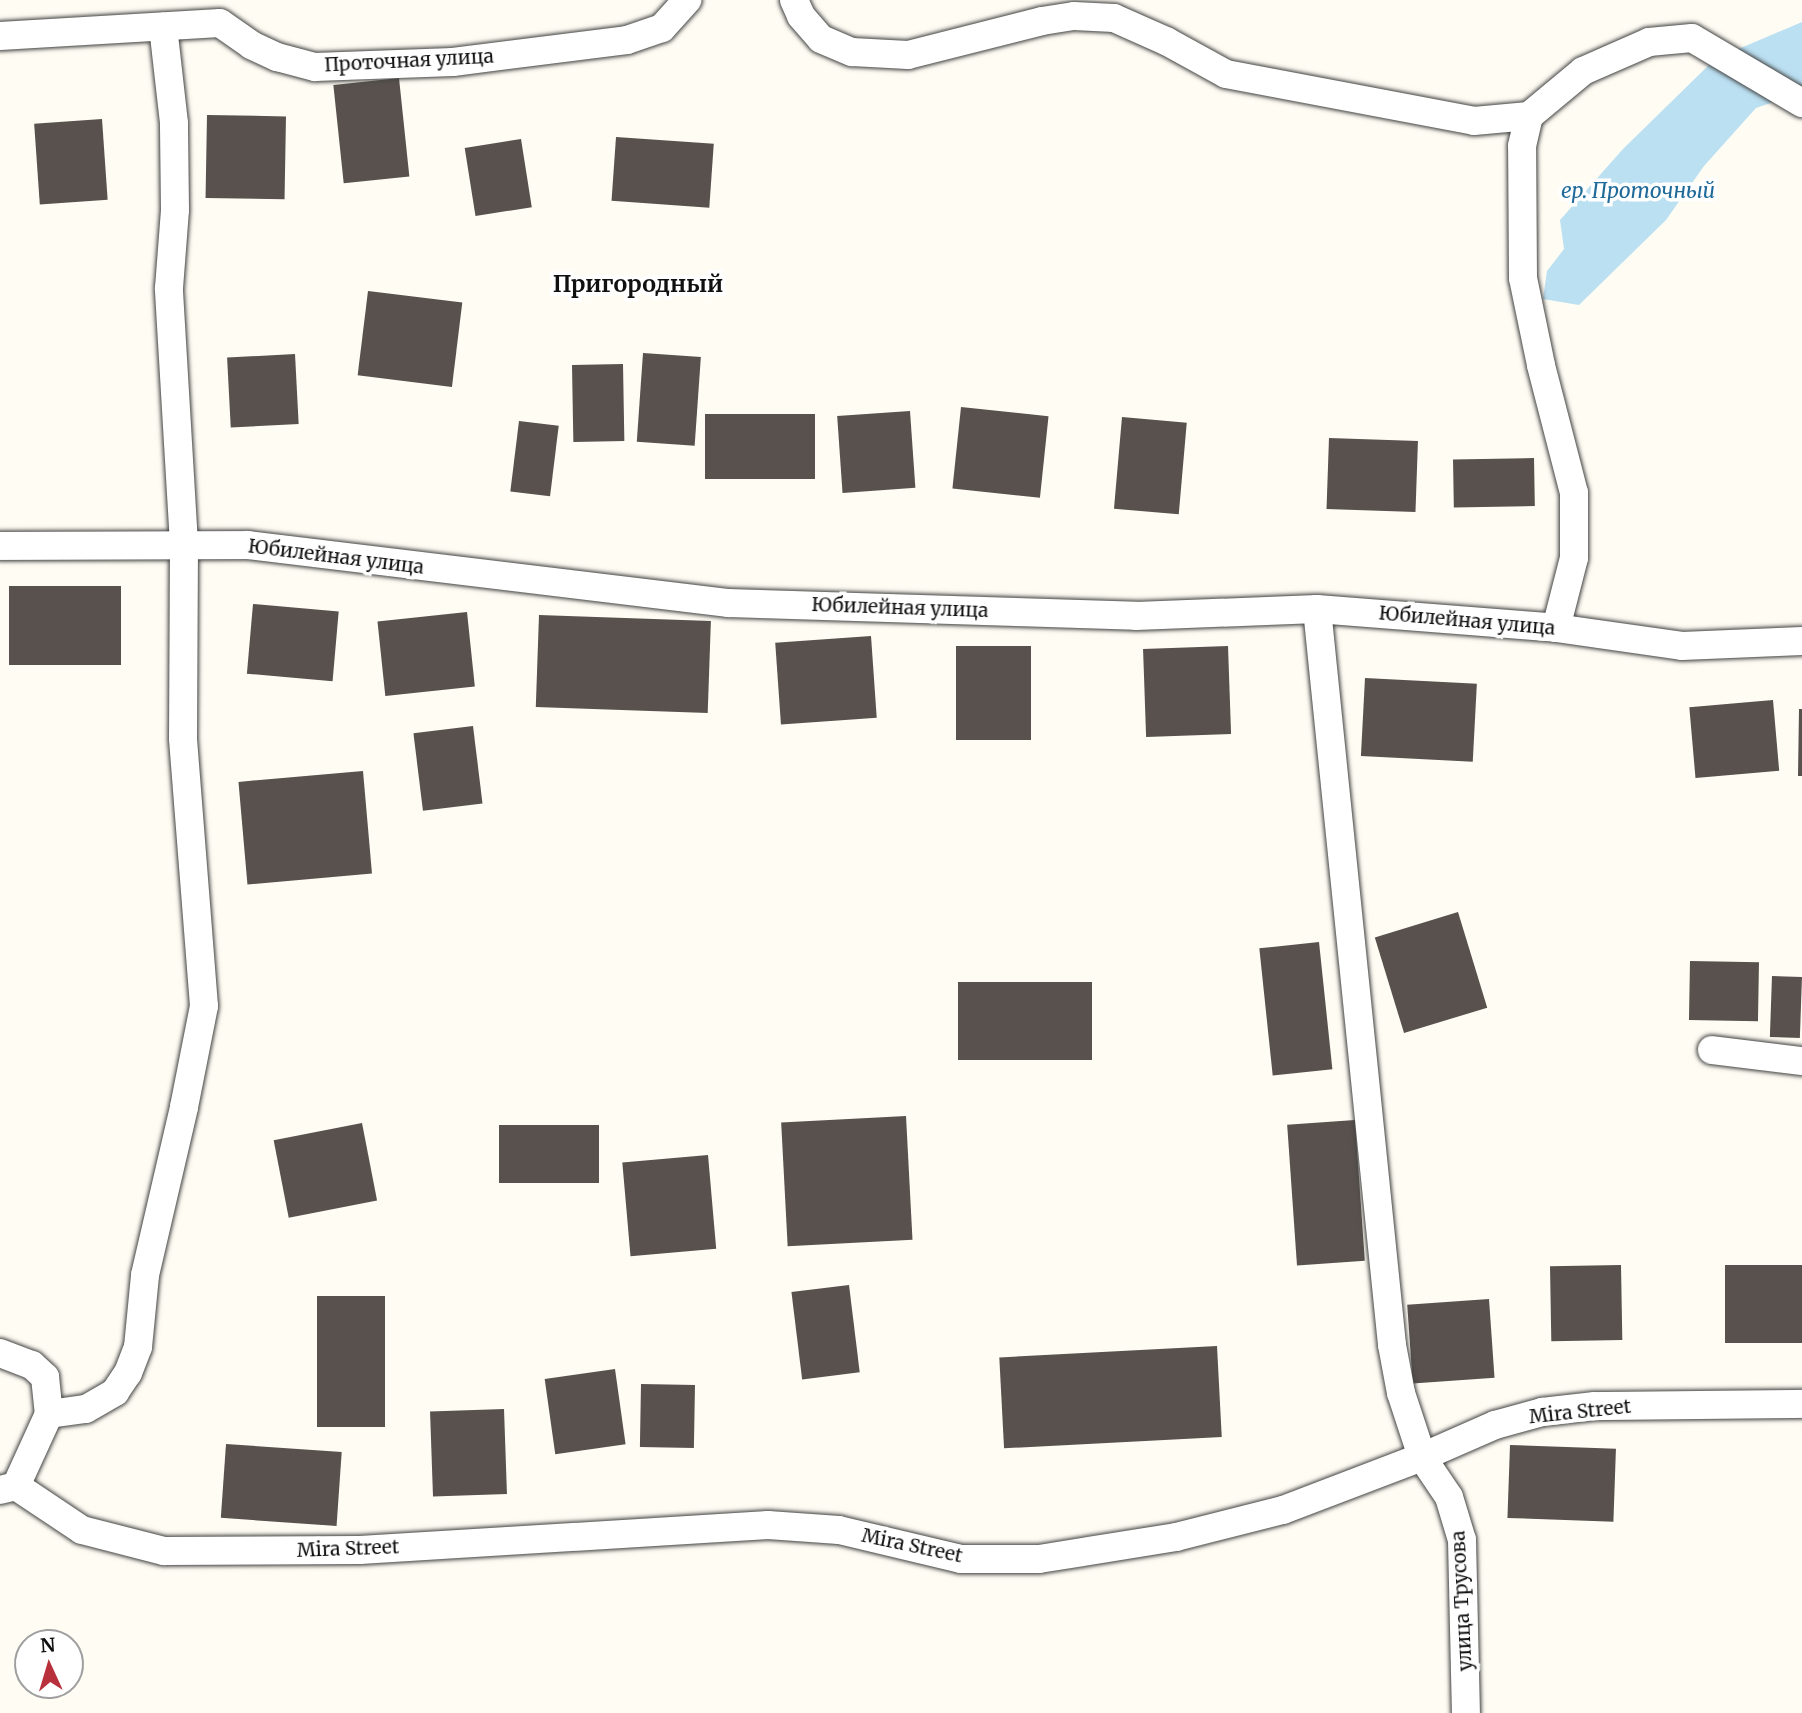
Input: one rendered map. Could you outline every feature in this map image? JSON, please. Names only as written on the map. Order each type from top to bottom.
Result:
[{"type":"street","name":"Проточная улица","points":[[0,36],[163,27],[220,12],[251,45],[277,57],[316,67],[453,62],[627,40],[662,28],[688,0]]},
{"type":"street","points":[[794,0],[801,16],[821,39],[852,52],[908,55],[1042,21],[1074,16],[1114,18],[1166,41],[1226,74],[1474,121],[1529,116],[1583,71],[1649,42],[1692,38],[1802,103]]},
{"type":"street","points":[[49,1414],[86,1409],[115,1392],[128,1373],[138,1347],[145,1275],[184,1107],[204,1006],[183,738],[184,544],[169,288],[174,210],[174,123],[163,27]]},
{"type":"street","points":[[1529,116],[1522,146],[1523,278],[1541,365],[1574,493],[1574,558],[1556,628]]},
{"type":"street","name":"Юбилейная улица","points":[[0,546],[248,545],[728,603],[1136,616],[1317,609],[1556,628],[1682,646],[1802,641]]},
{"type":"street","name":"улица Трусова","points":[[1317,609],[1392,1345],[1401,1393],[1422,1457],[1449,1497],[1462,1540],[1466,1713]]},
{"type":"street","points":[[1712,1050],[1802,1061]]},
{"type":"street","points":[[0,1353],[33,1365],[45,1377],[49,1414],[8,1488]]},
{"type":"street","name":"Mira Street","points":[[8,1488],[82,1530],[164,1551],[360,1550],[768,1525],[839,1530],[961,1559],[1039,1559],[1176,1537],[1283,1510],[1422,1457],[1495,1425],[1542,1412],[1595,1406],[1802,1404]]},
{"type":"water","name":"ер. Проточный","points":[[1802,22],[1802,92],[1756,108],[1704,166],[1666,220],[1579,305],[1543,299],[1547,271],[1564,249],[1560,220],[1623,149],[1715,59]]},
{"type":"building","points":[[399,78],[409,176],[344,183],[333,85]]},
{"type":"building","points":[[207,115],[286,116],[285,199],[206,198]]},
{"type":"building","points":[[102,119],[108,200],[40,205],[34,124]]},
{"type":"building","points":[[616,137],[714,144],[709,208],[612,201]]},
{"type":"building","points":[[521,139],[532,207],[475,216],[465,148]]},
{"type":"building","points":[[368,291],[462,303],[452,387],[358,375]]},
{"type":"building","points":[[643,353],[701,357],[695,446],[637,442]]},
{"type":"building","points":[[295,354],[299,424],[231,427],[227,358]]},
{"type":"building","points":[[623,364],[624,441],[573,442],[572,365]]},
{"type":"building","points":[[961,407],[1049,416],[1040,498],[952,489]]},
{"type":"building","points":[[910,411],[915,488],[843,493],[837,416]]},
{"type":"building","points":[[705,414],[815,414],[815,479],[705,479]]},
{"type":"building","points":[[1122,417],[1187,423],[1179,514],[1114,509]]},
{"type":"building","points":[[519,421],[559,426],[550,496],[510,491]]},
{"type":"building","points":[[1329,438],[1418,441],[1415,512],[1327,509]]},
{"type":"building","points":[[1534,458],[1535,506],[1454,507],[1453,459]]},
{"type":"building","points":[[9,586],[121,586],[121,665],[9,665]]},
{"type":"building","points":[[253,604],[339,611],[333,681],[247,674]]},
{"type":"building","points":[[467,612],[475,687],[385,696],[377,621]]},
{"type":"building","points":[[539,615],[711,621],[708,713],[536,707]]},
{"type":"building","points":[[871,636],[877,718],[781,724],[775,643]]},
{"type":"building","points":[[956,646],[1031,646],[1031,740],[956,740]]},
{"type":"building","points":[[1228,646],[1231,734],[1146,737],[1143,649]]},
{"type":"building","points":[[1365,678],[1477,684],[1473,762],[1361,756]]},
{"type":"building","points":[[1773,700],[1779,771],[1696,778],[1689,707]]},
{"type":"building","points":[[1799,709],[1802,709],[1802,776],[1798,776]]},
{"type":"building","points":[[473,726],[483,803],[423,811],[413,733]]},
{"type":"building","points":[[363,771],[372,874],[247,885],[238,782]]},
{"type":"building","points":[[1458,912],[1487,1008],[1404,1033],[1375,937]]},
{"type":"building","points":[[1319,942],[1332,1069],[1273,1076],[1259,948]]},
{"type":"building","points":[[1690,961],[1759,962],[1758,1021],[1689,1020]]},
{"type":"building","points":[[1772,976],[1802,977],[1800,1038],[1770,1037]]},
{"type":"building","points":[[958,982],[1092,982],[1092,1060],[958,1060]]},
{"type":"building","points":[[906,1116],[912,1240],[788,1246],[781,1123]]},
{"type":"building","points":[[1355,1120],[1365,1261],[1297,1265],[1287,1125]]},
{"type":"building","points":[[362,1123],[377,1201],[289,1218],[274,1140]]},
{"type":"building","points":[[499,1125],[599,1125],[599,1183],[499,1183]]},
{"type":"building","points":[[708,1155],[716,1249],[631,1256],[622,1162]]},
{"type":"building","points":[[1621,1265],[1622,1340],[1551,1341],[1550,1266]]},
{"type":"building","points":[[1725,1265],[1802,1265],[1802,1343],[1725,1343]]},
{"type":"building","points":[[849,1285],[860,1372],[802,1379],[791,1292]]},
{"type":"building","points":[[317,1296],[385,1296],[385,1427],[317,1427]]},
{"type":"building","points":[[1489,1299],[1495,1378],[1413,1384],[1407,1305]]},
{"type":"building","points":[[1217,1346],[1222,1437],[1004,1448],[999,1357]]},
{"type":"building","points":[[615,1369],[626,1444],[555,1454],[545,1379]]},
{"type":"building","points":[[641,1384],[695,1385],[694,1448],[640,1447]]},
{"type":"building","points":[[504,1409],[507,1494],[433,1497],[430,1412]]},
{"type":"building","points":[[226,1444],[342,1452],[337,1526],[221,1518]]},
{"type":"building","points":[[1510,1445],[1616,1449],[1613,1522],[1507,1518]]},
{"type":"district","name":"Пригородный","points":[[638,284]]}]
